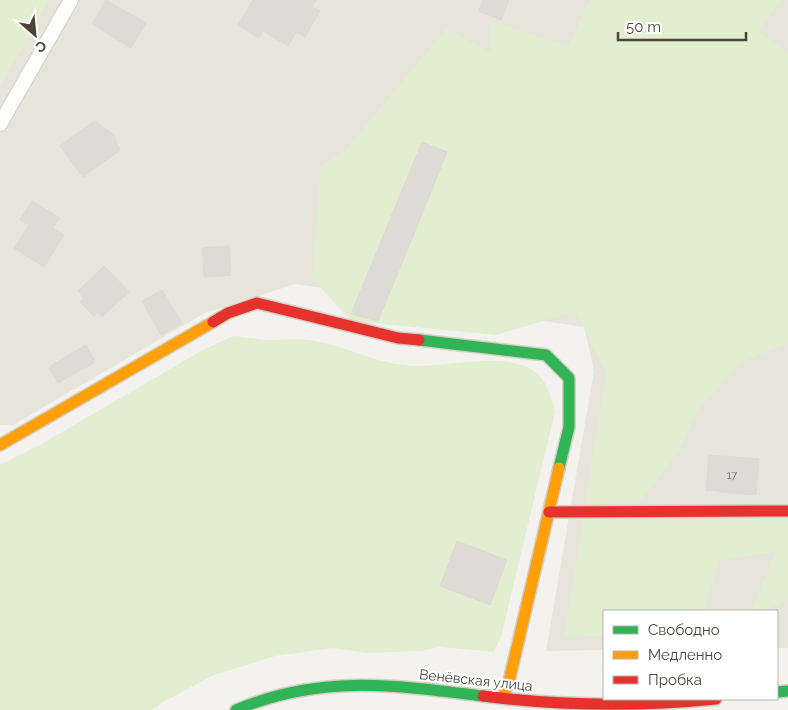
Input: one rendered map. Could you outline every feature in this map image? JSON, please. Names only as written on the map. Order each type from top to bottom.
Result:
[{"type":"street","points":[[0,124],[71,0]]},
{"type":"street","points":[[0,445],[228,313],[258,304],[398,338],[546,355],[568,378],[569,427],[510,677],[503,698]]},
{"type":"street","points":[[549,512],[788,511]]},
{"type":"street","name":"Венёвская улица","points":[[236,710],[275,697],[329,684],[386,686],[576,705],[672,704],[707,700]]},
{"type":"shaded area","points":[[48,0],[788,0],[788,648],[778,648],[778,610],[603,610],[603,650],[546,651],[594,371],[584,327],[295,284],[205,313],[13,425],[0,425],[0,85]]},
{"type":"green space","points":[[0,0],[48,0],[0,85]]},
{"type":"green space","points":[[590,0],[782,0],[758,31],[788,52],[788,343],[744,361],[699,407],[678,452],[637,506],[788,505],[788,600],[767,610],[751,610],[776,552],[720,560],[703,610],[603,610],[603,636],[564,637],[606,373],[576,311],[496,335],[351,321],[312,278],[321,166],[345,151],[446,29],[490,52],[491,21],[568,46]]},
{"type":"green space","points":[[233,336],[267,340],[294,339],[313,341],[382,361],[404,365],[419,366],[499,361],[529,368],[540,376],[549,393],[555,412],[501,637],[494,652],[440,647],[421,651],[368,653],[333,648],[275,656],[214,675],[163,702],[152,710],[0,710],[0,465],[38,446],[201,351]]},
{"type":"building","points":[[106,0],[146,23],[131,48],[92,24]]},
{"type":"building","points":[[253,0],[316,0],[312,7],[320,11],[305,37],[296,32],[288,46],[263,31],[259,38],[238,25]]},
{"type":"building","points":[[483,0],[509,0],[501,20],[479,11]]},
{"type":"building","points":[[94,121],[113,134],[120,150],[83,177],[60,146]]},
{"type":"building","points":[[422,142],[447,152],[409,246],[378,321],[351,314]]},
{"type":"building","points":[[32,201],[60,218],[53,228],[64,235],[44,267],[14,248],[29,225],[20,220]]},
{"type":"building","points":[[229,246],[231,275],[204,277],[202,248]]},
{"type":"building","points":[[104,266],[129,292],[102,317],[97,312],[94,316],[80,302],[84,298],[78,291]]},
{"type":"building","points":[[162,290],[182,323],[161,335],[142,301]]},
{"type":"building","points":[[86,345],[95,362],[58,383],[49,367]]},
{"type":"building","points":[[709,455],[759,459],[756,495],[706,490]]},
{"type":"building","points":[[457,541],[507,560],[490,605],[440,586]]},
{"type":"traffic: fast","points":[[419,340],[546,355],[569,378],[569,427],[559,468]]},
{"type":"traffic: fast","points":[[236,710],[298,691],[358,685],[419,688],[483,696]]},
{"type":"traffic: fast","points":[[778,692],[788,691]]},
{"type":"traffic: slow","points":[[0,445],[213,322]]},
{"type":"traffic: slow","points":[[503,698],[510,677],[559,468]]},
{"type":"traffic: jam","points":[[213,322],[228,313],[257,303],[398,338],[419,340]]},
{"type":"traffic: jam","points":[[549,512],[788,511]]},
{"type":"traffic: jam","points":[[483,696],[541,702],[599,704],[706,700]]}]
